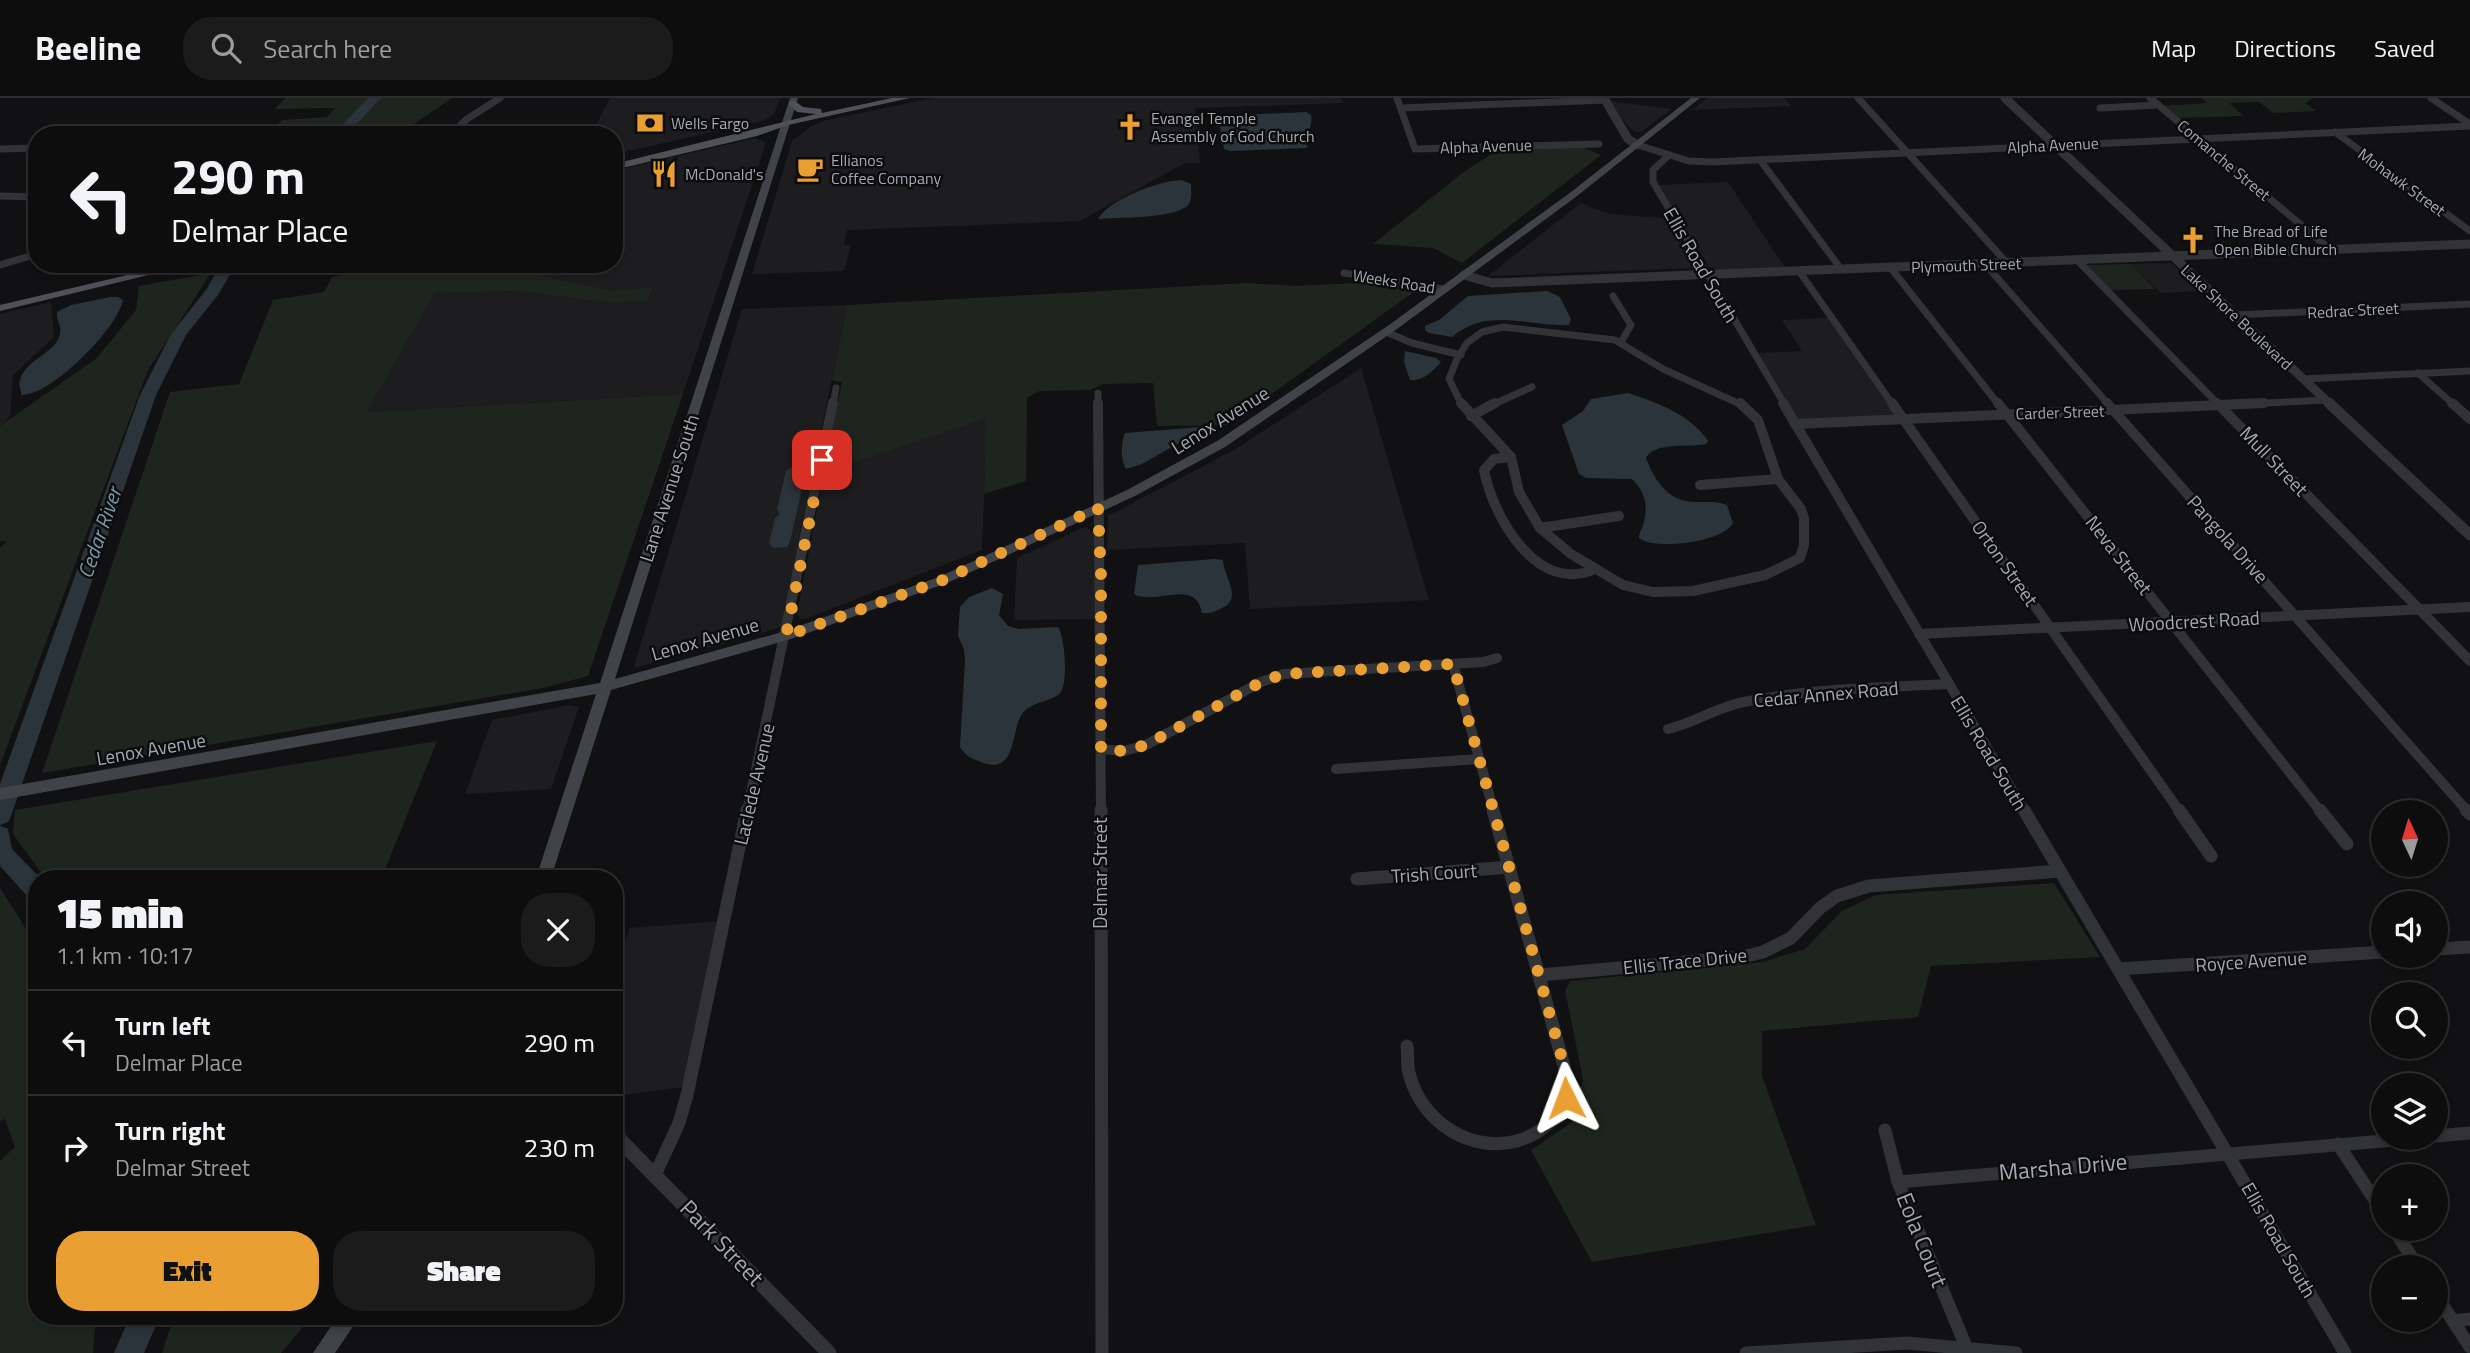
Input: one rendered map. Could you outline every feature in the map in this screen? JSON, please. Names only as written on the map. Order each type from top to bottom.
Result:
[{"type":"main road","points":[[623,157],[905,98]]},
{"type":"main road","name":"Lenox Avenue","points":[[0,794],[606,687],[786,636],[943,580],[1098,508],[1221,444],[1464,275],[1638,145],[1696,98]]},
{"type":"main road","points":[[793,100],[805,112],[848,110]]},
{"type":"main road","name":"Lane Avenue South","points":[[547,870],[793,100]]},
{"type":"main road","points":[[623,165],[754,134],[786,123]]},
{"type":"main road","points":[[0,300],[117,273]]},
{"type":"main road","points":[[0,308],[150,273]]},
{"type":"main road","points":[[323,1353],[343,1325]]},
{"type":"street","points":[[460,126],[500,98]]},
{"type":"street","points":[[1397,98],[1401,108],[1605,99],[1628,139],[1638,145]]},
{"type":"street","points":[[1857,98],[2007,263]]},
{"type":"street","name":"Lake Shore Boulevard","points":[[2005,98],[2470,535]]},
{"type":"street","name":"Comanche Street","points":[[2150,98],[2331,250]]},
{"type":"street","points":[[2431,98],[2470,125]]},
{"type":"street","points":[[2100,108],[2158,105]]},
{"type":"street","name":"Alpha Avenue","points":[[1401,108],[1415,149],[1573,143],[1599,145]]},
{"type":"street","name":"Alpha Avenue","points":[[1638,145],[1704,162],[2470,125]]},
{"type":"street","name":"Mohawk Street","points":[[2335,132],[2470,231]]},
{"type":"street","points":[[0,149],[28,148]]},
{"type":"street","name":"Ellis Road South","points":[[1669,155],[1653,170],[1651,177],[1947,684],[2345,1353]]},
{"type":"street","points":[[1760,160],[1841,269]]},
{"type":"street","points":[[0,203],[4,196],[28,197]]},
{"type":"street","name":"Plymouth Street","points":[[1464,275],[1492,283],[2470,244]]},
{"type":"street","points":[[0,265],[28,257]]},
{"type":"street","name":"Mull Street","points":[[2078,261],[2470,661]]},
{"type":"street","name":"Pangola Drive","points":[[1985,264],[2470,814]]},
{"type":"street","name":"Neva Street","points":[[1890,267],[2347,844]]},
{"type":"street","name":"Orton Street","points":[[1799,271],[2211,856]]},
{"type":"street","name":"Weeks Road","points":[[1344,273],[1375,280],[1411,281],[1444,289]]},
{"type":"street","points":[[1614,296],[1631,325],[1621,342]]},
{"type":"street","name":"Redrac Street","points":[[2236,315],[2470,304]]},
{"type":"street","points":[[1491,328],[1621,342],[1663,369],[1723,392],[1750,410],[1764,431],[1778,479],[1801,509],[1804,518],[1804,551],[1800,558],[1789,565],[1731,584],[1671,592],[1638,590],[1595,569],[1552,540],[1540,528],[1519,492],[1511,457],[1458,402],[1449,379],[1462,352],[1473,335],[1491,328]]},
{"type":"street","points":[[1389,329],[1412,343],[1462,352]]},
{"type":"street","points":[[2304,379],[2470,371]]},
{"type":"street","points":[[2418,373],[2470,419]]},
{"type":"street","points":[[1471,416],[1508,396],[1532,387]]},
{"type":"street","name":"Laclede Avenue","points":[[655,1175],[679,1123],[687,1095],[786,636],[836,388]]},
{"type":"street","name":"Delmar Street","points":[[1098,393],[1101,576],[1102,1353]]},
{"type":"street","name":"Carder Street","points":[[1795,424],[2326,400]]},
{"type":"street","points":[[1511,457],[1494,459],[1484,470],[1492,502],[1507,530],[1534,558],[1556,572],[1572,576],[1595,569]]},
{"type":"street","points":[[1700,485],[1778,479]]},
{"type":"street","points":[[1540,528],[1619,516]]},
{"type":"street","name":"Woodcrest Road","points":[[1919,635],[2470,607]]},
{"type":"street","points":[[1101,749],[1124,751],[1146,745],[1261,682],[1284,674],[1453,664],[1497,658]]},
{"type":"street","points":[[1407,1046],[1410,1082],[1418,1099],[1440,1125],[1471,1142],[1512,1144],[1531,1137],[1554,1119],[1568,1090],[1540,975],[1453,664]]},
{"type":"street","name":"Cedar Annex Road","points":[[1668,729],[1686,726],[1740,702],[1809,691],[1947,684]]},
{"type":"street","points":[[1336,769],[1479,759]]},
{"type":"street","name":"Trish Court","points":[[1357,879],[1510,867]]},
{"type":"street","name":"Ellis Trace Drive","points":[[1540,975],[1742,957],[1763,952],[1791,938],[1820,908],[1837,896],[1869,886],[2059,871]]},
{"type":"street","points":[[2448,948],[2470,947]]},
{"type":"street","name":"Royce Avenue","points":[[2118,969],[2371,954]]},
{"type":"street","name":"Eola Court","points":[[1885,1130],[1898,1182],[1967,1349]]},
{"type":"street","points":[[2448,1135],[2470,1133]]},
{"type":"street","name":"Marsha Drive","points":[[1898,1182],[2371,1142]]},
{"type":"street","name":"Park Street","points":[[623,1143],[829,1353]]},
{"type":"street","points":[[2338,1144],[2371,1194]]},
{"type":"street","points":[[2448,1313],[2470,1348]]},
{"type":"street","points":[[2453,1321],[2470,1319]]},
{"type":"street","points":[[1746,1353],[1907,1343],[2016,1353]]},
{"type":"shaded area","points":[[285,98],[452,98],[411,126],[276,126],[282,120],[327,117],[335,108],[275,109]]},
{"type":"shaded area","points":[[610,98],[780,98],[774,114],[763,121],[623,152],[623,126],[596,126]]},
{"type":"shaded area","points":[[933,98],[1341,98],[1343,103],[1195,108],[1200,163],[1185,163],[1080,221],[847,230],[844,245],[851,245],[844,271],[752,274],[792,141],[823,121]]},
{"type":"shaded area","points":[[1708,98],[1784,98],[1791,106],[1692,110]]},
{"type":"shaded area","points":[[2202,98],[2313,98],[2305,103],[2316,111],[2274,113],[2259,102],[2229,103],[2244,116],[2178,118],[2162,106],[2207,103]]},
{"type":"shaded area","points":[[1610,101],[1672,109],[1641,132],[1636,132],[1629,128]]},
{"type":"shaded area","points":[[1306,112],[1311,115],[1311,119],[1306,141],[1309,146],[1306,148],[1224,149],[1219,119],[1221,116]]},
{"type":"shaded area","points":[[755,138],[766,143],[683,394],[367,412],[435,293],[517,291],[610,303],[647,302],[653,289],[610,290],[531,273],[623,273],[623,169]]},
{"type":"shaded area","points":[[1580,146],[1601,155],[1462,263],[1433,248],[1373,244],[1465,171],[1498,150]]},
{"type":"shaded area","points":[[1181,180],[1191,184],[1191,196],[1189,204],[1180,210],[1158,215],[1098,219],[1113,205],[1135,192]]},
{"type":"shaded area","points":[[1728,182],[1786,269],[1711,270],[1658,185]]},
{"type":"shaded area","points":[[1581,203],[1609,214],[1665,218],[1694,268],[1488,276]]},
{"type":"shaded area","points":[[2171,263],[2201,291],[2161,293],[2131,264]]},
{"type":"shaded area","points":[[2131,264],[2155,289],[2110,290],[2086,265]]},
{"type":"shaded area","points":[[211,273],[148,370],[0,765],[0,548],[7,541],[0,541],[0,426],[97,358],[136,310],[139,286]]},
{"type":"shaded area","points":[[350,273],[531,273],[610,290],[653,288],[647,302],[610,303],[517,291],[435,293],[367,412],[683,394],[588,676],[543,688],[42,773],[170,392],[239,384],[273,300],[324,292],[332,277]]},
{"type":"shaded area","points":[[387,273],[455,273],[388,275]]},
{"type":"shaded area","points":[[1372,282],[1418,289],[1228,425],[1157,426],[1153,383],[1104,384],[1090,390],[1039,391],[1027,398],[1026,481],[984,494],[986,418],[824,473],[842,382],[832,380],[847,305],[1247,283],[1298,286]]},
{"type":"shaded area","points":[[1547,291],[1560,297],[1571,319],[1569,325],[1494,320],[1480,322],[1452,337],[1425,330],[1425,326],[1439,320],[1468,296]]},
{"type":"shaded area","points":[[110,297],[123,300],[109,327],[96,343],[65,373],[48,385],[34,393],[21,395],[19,383],[25,370],[58,340],[60,331],[57,312],[71,305]]},
{"type":"shaded area","points":[[51,302],[54,337],[13,375],[10,417],[0,426],[0,314]]},
{"type":"shaded area","points":[[847,305],[781,627],[634,666],[742,309]]},
{"type":"shaded area","points":[[1828,318],[1895,415],[1802,420],[1797,418],[1758,353],[1802,351],[1782,320]]},
{"type":"shaded area","points":[[1405,351],[1436,358],[1441,362],[1423,378],[1410,380],[1404,362]]},
{"type":"shaded area","points":[[1361,368],[1429,600],[1250,609],[1245,543],[1107,550],[1108,516],[1234,450]]},
{"type":"shaded area","points":[[1628,393],[1662,405],[1683,417],[1708,441],[1699,445],[1664,447],[1650,453],[1646,458],[1654,476],[1672,495],[1689,501],[1727,505],[1733,523],[1727,530],[1704,540],[1673,544],[1647,542],[1639,538],[1645,516],[1644,499],[1632,479],[1586,478],[1579,474],[1562,425],[1583,411],[1591,399]]},
{"type":"shaded area","points":[[987,417],[982,550],[805,619],[800,618],[797,614],[824,473]]},
{"type":"shaded area","points":[[1201,427],[1198,432],[1142,464],[1126,469],[1122,451],[1125,433]]},
{"type":"shaded area","points":[[793,466],[806,470],[790,542],[787,547],[773,548],[769,543],[775,518],[780,514],[777,510],[786,471]]},
{"type":"shaded area","points":[[1085,527],[1094,532],[1095,619],[1014,620],[1017,558]]},
{"type":"shaded area","points":[[1223,560],[1232,593],[1229,603],[1216,611],[1202,613],[1198,602],[1183,594],[1143,597],[1134,594],[1138,565]]},
{"type":"shaded area","points":[[992,588],[1003,594],[999,615],[1008,626],[1019,629],[1058,627],[1063,640],[1065,661],[1064,682],[1059,694],[1030,707],[1022,714],[1007,757],[1001,763],[993,765],[971,758],[960,747],[965,661],[964,649],[958,636],[960,607],[969,597]]},
{"type":"shaded area","points":[[570,705],[579,707],[551,789],[465,794],[492,720]]},
{"type":"shaded area","points":[[437,741],[385,870],[39,870],[13,834],[15,810]]},
{"type":"shaded area","points":[[2054,883],[2100,957],[1931,966],[1918,1017],[1762,1031],[1762,1076],[1816,1225],[1592,1262],[1531,1150],[1572,1122],[1583,1079],[1565,990],[1570,981],[1763,962],[1805,949],[1842,911],[1876,895]]},
{"type":"shaded area","points":[[0,888],[28,932],[28,1325],[95,1325],[93,1353],[0,1353],[0,1161],[15,1147],[5,1119],[0,1121]]},
{"type":"shaded area","points":[[720,921],[685,1087],[623,1095],[623,948],[630,928]]},
{"type":"shaded area","points":[[171,1325],[304,1325],[281,1353],[162,1353]]},
{"type":"waterway","name":"Cedar River","points":[[348,126],[375,98]]},
{"type":"waterway","name":"Cedar River","points":[[0,816],[148,395],[179,334],[213,292],[224,273]]},
{"type":"waterway","name":"Cedar River","points":[[0,835],[1,852],[28,881]]},
{"type":"waterway","name":"Cedar River","points":[[129,1353],[141,1325]]},
{"type":"place","name":"Wells Fargo","points":[[650,123]]},
{"type":"place","name":"Evangel Temple Assembly of God Church","points":[[1130,127]]},
{"type":"place","name":"Ellianos Coffee Company","points":[[810,169]]},
{"type":"place","name":"McDonald's","points":[[664,174]]},
{"type":"place","name":"The Bread of Life Open Bible Church","points":[[2193,240]]},
{"type":"route","points":[[822,460],[786,636],[943,580],[1098,508],[1101,576],[1101,749],[1124,751],[1146,745],[1261,682],[1284,674],[1453,664],[1564,1066],[1568,1090],[1566,1098]]}]
